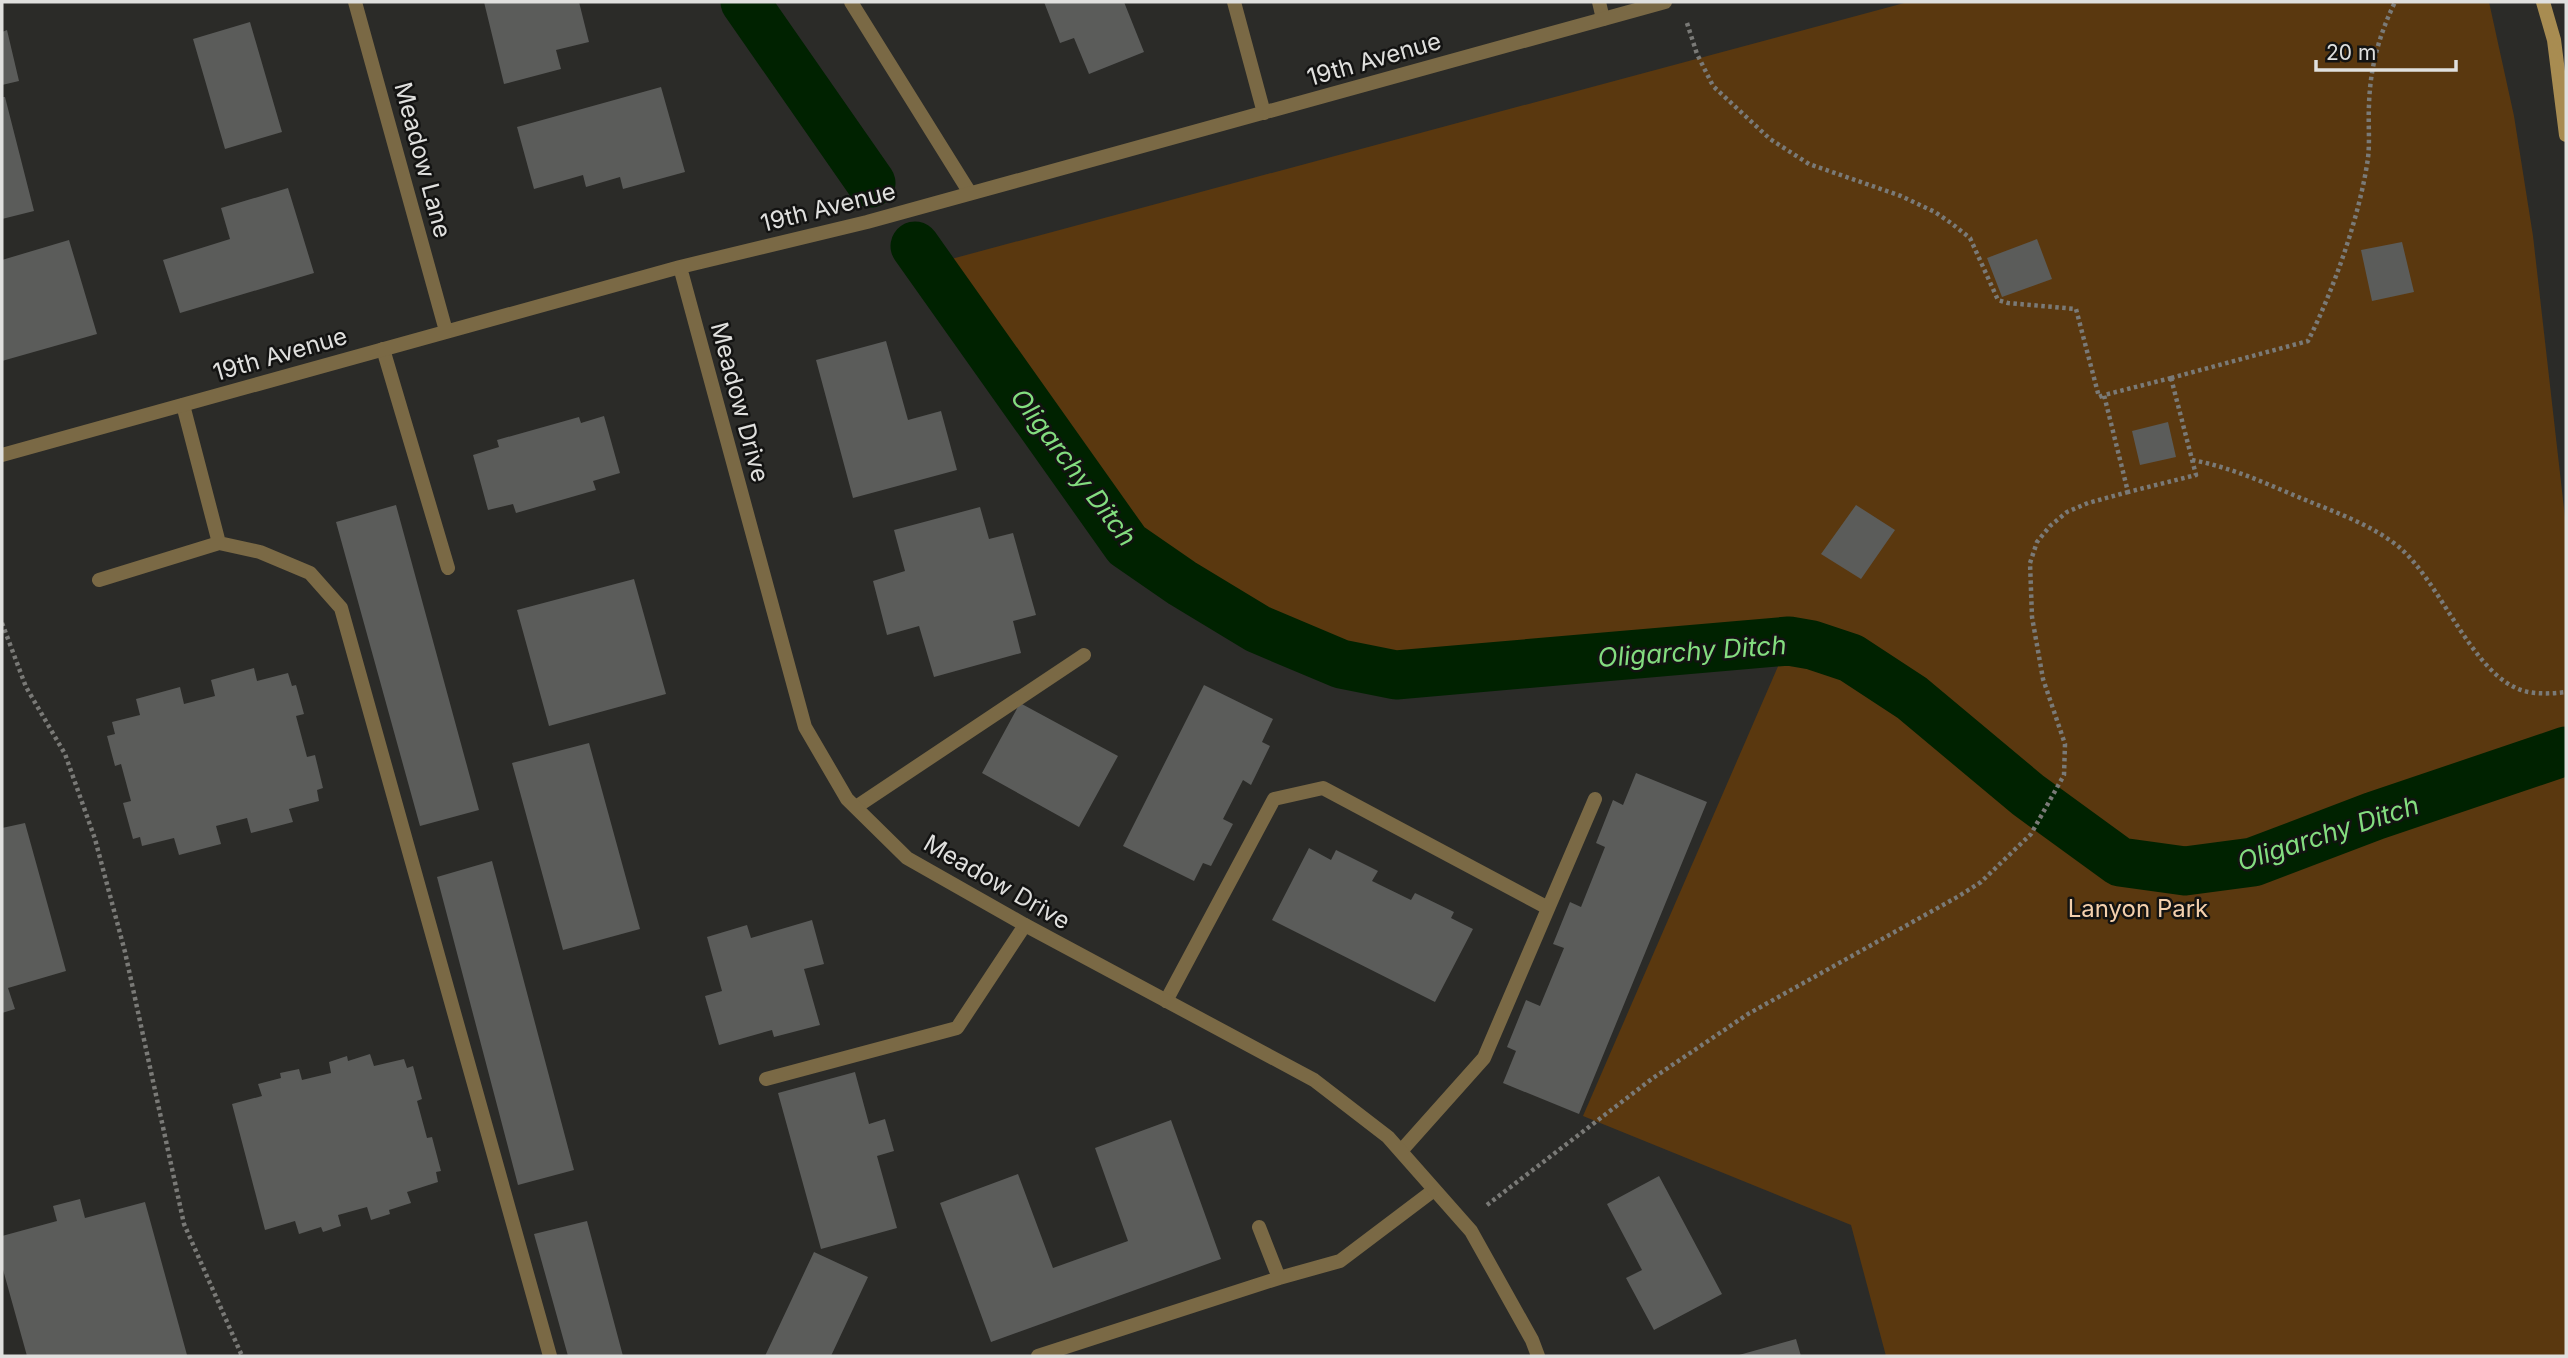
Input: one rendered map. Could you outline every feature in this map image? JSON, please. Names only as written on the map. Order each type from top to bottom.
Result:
[{"type":"street","name":"Meadow Lane","points":[[355,2],[446,331]]},
{"type":"street","points":[[851,2],[970,193]]},
{"type":"street","points":[[1234,2],[1264,113]]},
{"type":"street","points":[[1599,2],[1603,19]]},
{"type":"street","name":"19th Avenue","points":[[2,455],[680,267],[867,222],[1665,2]]},
{"type":"street","points":[[2543,2],[2553,40],[2566,135]]},
{"type":"street","name":"Meadow Drive","points":[[680,267],[805,727],[847,799],[906,858],[1314,1080],[1388,1137],[1464,1222],[1532,1340],[1538,1356]]},
{"type":"street","points":[[383,349],[448,568]]},
{"type":"street","points":[[183,405],[219,543]]},
{"type":"street","points":[[99,580],[219,543],[260,552],[310,573],[341,608],[550,1356]]},
{"type":"street","points":[[856,807],[1084,655]]},
{"type":"street","points":[[1166,1001],[1274,799],[1323,788],[1548,908]]},
{"type":"street","points":[[1401,1151],[1484,1058],[1595,799]]},
{"type":"street","points":[[766,1079],[957,1028],[1025,925]]},
{"type":"street","points":[[1038,1356],[1340,1261],[1434,1190]]},
{"type":"street","points":[[1259,1227],[1279,1278]]},
{"type":"path","points":[[1685,15],[1697,54],[1713,86],[1770,139],[1809,164],[1901,196],[1951,223],[1970,238],[1998,300],[2076,309],[2099,397],[2308,341],[2347,241],[2363,184],[2368,155],[2371,73],[2385,23],[2395,2]]},
{"type":"path","points":[[1464,1222],[1684,1057],[1748,1014],[1981,882],[2031,834],[2064,775],[2065,744],[2043,679],[2032,617],[2030,563],[2037,542],[2050,526],[2067,512],[2088,503],[2196,475],[2171,378]]},
{"type":"path","points":[[2104,395],[2128,492]]},
{"type":"path","points":[[2192,460],[2217,465],[2367,527],[2398,547],[2412,561],[2498,676],[2514,688],[2536,694],[2566,692]]},
{"type":"path","points":[[2,623],[26,687],[65,754],[95,839],[125,952],[184,1224],[242,1356]]},
{"type":"green space","name":"Lanyon Park","points":[[1908,2],[2489,2],[2514,116],[2533,236],[2566,526],[2566,1356],[1886,1356],[1851,1225],[1583,1116],[1789,641],[1396,675],[1341,664],[1258,629],[1182,583],[1127,545],[929,265]]},
{"type":"building","points":[[484,2],[579,2],[589,42],[556,50],[561,69],[504,84]]},
{"type":"building","points":[[1044,2],[1124,2],[1144,52],[1089,74],[1074,38],[1060,43]]},
{"type":"building","points":[[250,22],[282,132],[225,149],[193,39]]},
{"type":"building","points":[[7,30],[19,81],[2,85],[2,32]]},
{"type":"building","points":[[661,87],[685,172],[623,189],[620,177],[586,187],[583,175],[534,189],[517,127]]},
{"type":"building","points":[[2,97],[5,97],[34,211],[2,219]]},
{"type":"building","points":[[288,188],[314,273],[180,313],[163,260],[230,239],[221,208]]},
{"type":"building","points":[[2037,239],[2052,279],[2002,297],[1987,258]]},
{"type":"building","points":[[69,240],[97,334],[2,361],[2,260]]},
{"type":"building","points":[[2402,242],[2414,292],[2372,301],[2361,250]]},
{"type":"building","points":[[886,341],[908,420],[941,411],[957,470],[853,498],[816,360]]},
{"type":"building","points":[[604,416],[620,473],[593,481],[596,490],[516,513],[513,504],[488,510],[473,455],[499,447],[497,440],[579,417],[581,423]]},
{"type":"building","points":[[2168,422],[2176,457],[2140,465],[2132,431]]},
{"type":"building","points":[[396,505],[479,810],[420,826],[336,522]]},
{"type":"building","points":[[1856,505],[1895,530],[1861,579],[1821,554]]},
{"type":"building","points":[[980,507],[989,539],[1013,533],[1036,615],[1013,621],[1021,653],[934,677],[919,626],[887,635],[873,581],[905,571],[894,530]]},
{"type":"building","points":[[634,579],[666,694],[549,726],[517,610]]},
{"type":"building","points":[[254,668],[257,681],[288,673],[292,686],[296,685],[304,714],[296,716],[307,757],[315,755],[323,788],[317,790],[319,801],[289,809],[293,822],[251,833],[247,818],[216,826],[221,844],[179,855],[174,838],[142,846],[140,837],[133,839],[123,803],[131,801],[121,764],[115,766],[107,736],[115,734],[112,722],[140,715],[136,699],[180,687],[184,704],[215,696],[211,680]]},
{"type":"building","points":[[1204,685],[1273,719],[1262,742],[1270,746],[1251,785],[1243,780],[1223,819],[1233,824],[1211,866],[1203,863],[1194,881],[1123,846]]},
{"type":"building","points":[[1020,703],[1118,756],[1079,827],[982,773]]},
{"type":"building","points":[[589,743],[640,929],[563,950],[512,763]]},
{"type":"building","points":[[1636,773],[1707,802],[1579,1114],[1503,1083],[1516,1051],[1507,1047],[1526,1000],[1540,1006],[1564,948],[1553,944],[1570,902],[1581,907],[1605,847],[1596,843],[1613,800],[1623,805]]},
{"type":"building","points":[[25,823],[66,971],[8,988],[15,1009],[2,1013],[2,828]]},
{"type":"building","points":[[1309,848],[1331,860],[1336,850],[1378,871],[1372,881],[1411,900],[1415,893],[1454,912],[1451,918],[1473,929],[1435,1002],[1272,920]]},
{"type":"building","points":[[492,861],[574,1170],[518,1185],[437,877]]},
{"type":"building","points":[[812,920],[824,964],[804,969],[820,1025],[774,1037],[772,1030],[719,1045],[705,996],[722,991],[707,937],[747,925],[751,938]]},
{"type":"building","points":[[370,1054],[374,1066],[404,1059],[407,1068],[413,1066],[422,1099],[417,1101],[427,1138],[432,1137],[441,1171],[436,1172],[438,1182],[407,1192],[411,1203],[389,1210],[390,1214],[371,1220],[367,1207],[338,1215],[341,1226],[323,1232],[321,1227],[299,1234],[295,1221],[265,1230],[232,1104],[262,1096],[258,1084],[281,1078],[280,1073],[299,1069],[302,1080],[331,1073],[329,1062],[347,1056],[348,1061]]},
{"type":"building","points":[[855,1072],[869,1124],[885,1119],[894,1151],[877,1156],[897,1228],[821,1249],[778,1093]]},
{"type":"building","points":[[1171,1120],[1221,1259],[991,1342],[940,1203],[1018,1174],[1053,1268],[1128,1241],[1095,1148]]},
{"type":"building","points":[[1659,1176],[1722,1294],[1654,1330],[1626,1278],[1642,1270],[1607,1204]]},
{"type":"building","points":[[80,1199],[85,1218],[145,1202],[187,1355],[27,1356],[2,1266],[2,1236],[57,1221],[53,1206]]},
{"type":"building","points":[[587,1221],[623,1356],[568,1356],[534,1234]]},
{"type":"building","points":[[814,1252],[868,1277],[831,1356],[765,1356]]},
{"type":"building","points":[[1796,1339],[1801,1356],[1739,1356],[1739,1355]]},
{"type":"waterway","name":"Oligarchy Ditch","points":[[745,2],[871,183]]},
{"type":"waterway","name":"Oligarchy Ditch","points":[[915,246],[1127,545],[1182,583],[1258,629],[1341,664],[1396,675],[1789,641],[1812,645],[1851,658],[1912,698],[2028,795],[2120,862],[2185,871],[2253,862],[2374,816],[2566,751]]}]
